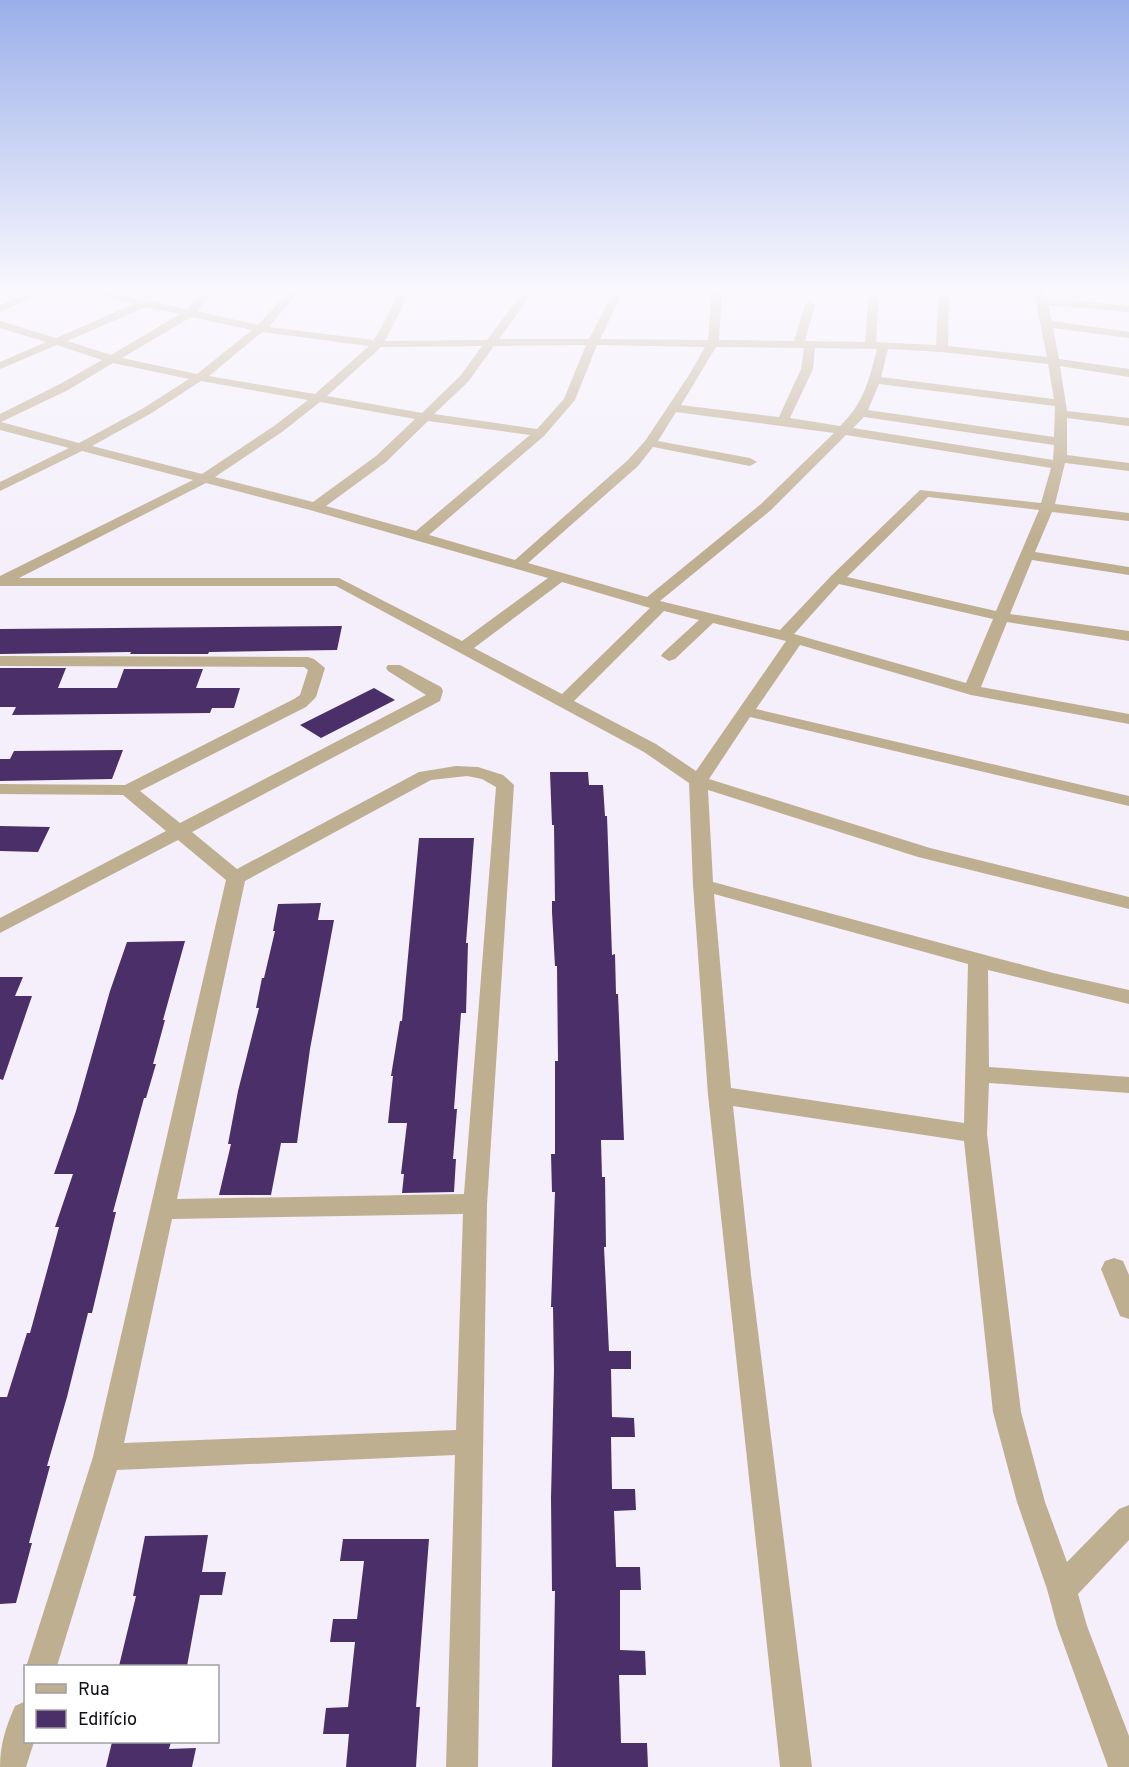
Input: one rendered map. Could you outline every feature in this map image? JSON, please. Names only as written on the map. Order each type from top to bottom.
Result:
[{"type":"street","points":[[0,419],[85,374]]},
{"type":"street","points":[[184,374],[426,417],[540,433]]},
{"type":"street","points":[[0,487],[81,447],[172,397],[205,374]]},
{"type":"street","points":[[0,582],[204,479],[318,398],[344,374]]},
{"type":"street","points":[[315,507],[381,459],[467,374]]},
{"type":"street","points":[[418,537],[540,433],[569,400],[581,374]]},
{"type":"street","points":[[518,565],[633,463],[650,443],[695,374]]},
{"type":"street","points":[[783,421],[804,374]]},
{"type":"street","points":[[563,702],[656,604],[766,507],[861,413],[875,374]]},
{"type":"street","points":[[971,690],[1047,507],[1059,462],[1061,409],[1055,374]]},
{"type":"street","points":[[875,380],[1129,422]]},
{"type":"street","points":[[671,408],[783,421],[841,432],[1059,462],[1129,467]]},
{"type":"street","points":[[861,413],[1059,442]]},
{"type":"street","points":[[0,426],[315,507],[656,604],[790,637],[971,690],[1129,719]]},
{"type":"street","points":[[650,443],[750,462]]},
{"type":"street","points":[[796,1767],[719,1095],[703,885],[698,781],[745,711],[790,637],[836,579],[925,493],[1129,517]]},
{"type":"street","points":[[1026,555],[1129,571]]},
{"type":"street","points":[[462,649],[560,577]]},
{"type":"street","points":[[836,579],[1002,617],[1129,636]]},
{"type":"street","points":[[0,582],[339,582],[650,748],[698,781],[925,854],[1129,903]]},
{"type":"street","points":[[669,656],[710,618]]},
{"type":"street","points":[[0,661],[308,662],[317,669],[308,697],[300,703],[128,790],[0,789]]},
{"type":"street","points":[[0,926],[434,697],[435,691],[394,668]]},
{"type":"street","points":[[745,711],[1129,801]]},
{"type":"street","points":[[41,1665],[107,1457],[236,878],[424,776],[438,773],[487,772],[497,777],[505,785],[475,1204],[462,1767]]},
{"type":"street","points":[[128,790],[236,878]]},
{"type":"street","points":[[703,885],[1053,980],[1129,997]]},
{"type":"street","points":[[978,958],[978,1074],[975,1134],[1007,1412],[1031,1502],[1062,1589],[1072,1626],[1124,1767]]},
{"type":"street","points":[[978,1074],[1129,1085]]},
{"type":"street","points":[[719,1095],[975,1134]]},
{"type":"street","points":[[163,1209],[475,1204]]},
{"type":"street","points":[[1114,1269],[1129,1308]]},
{"type":"street","points":[[107,1457],[468,1442]]},
{"type":"street","points":[[1062,1589],[1129,1519]]},
{"type":"street","points":[[10,1767],[24,1723]]},
{"type":"building","points":[[342,626],[337,650],[209,652],[208,654],[130,654],[131,652],[0,654],[0,629]]},
{"type":"building","points":[[0,668],[66,668],[58,688],[117,688],[124,669],[203,669],[196,688],[240,688],[234,708],[212,708],[210,713],[12,715],[16,707],[0,707]]},
{"type":"building","points":[[374,688],[395,700],[321,738],[300,725]]},
{"type":"building","points":[[123,750],[112,779],[0,781],[0,759],[10,759],[14,751]]},
{"type":"building","points":[[550,772],[588,772],[589,785],[603,785],[605,816],[607,816],[612,955],[615,954],[616,994],[618,994],[624,1140],[601,1140],[602,1177],[605,1177],[606,1247],[604,1247],[609,1351],[631,1351],[631,1369],[611,1369],[612,1417],[634,1418],[635,1437],[611,1437],[612,1489],[635,1489],[636,1510],[614,1511],[616,1567],[640,1567],[641,1590],[620,1590],[620,1650],[645,1651],[646,1675],[619,1675],[621,1743],[647,1743],[648,1767],[552,1767],[555,1591],[552,1591],[551,1498],[554,1370],[553,1307],[551,1307],[555,1192],[552,1192],[551,1154],[555,1154],[555,1061],[558,1061],[557,966],[555,966],[552,912],[552,901],[555,901],[554,825],[552,825]]},
{"type":"building","points":[[0,826],[50,827],[38,852],[0,851]]},
{"type":"building","points":[[419,838],[474,838],[466,943],[468,943],[466,1013],[461,1013],[454,1109],[457,1109],[453,1159],[456,1159],[454,1192],[402,1193],[404,1174],[401,1174],[407,1123],[388,1123],[393,1076],[391,1076],[400,1021],[402,1021]]},
{"type":"building","points":[[321,903],[318,920],[334,920],[310,1049],[297,1143],[281,1143],[271,1195],[219,1195],[231,1144],[228,1144],[238,1091],[259,1008],[256,1008],[262,978],[264,978],[275,931],[273,931],[278,904]]},
{"type":"building","points":[[185,941],[163,1020],[165,1020],[153,1064],[156,1064],[146,1098],[144,1098],[113,1212],[116,1212],[92,1313],[88,1313],[47,1466],[50,1466],[29,1543],[32,1543],[16,1603],[0,1604],[0,1397],[7,1397],[27,1333],[30,1333],[59,1227],[55,1227],[73,1174],[54,1174],[76,1111],[110,991],[127,942]]},
{"type":"building","points":[[0,977],[23,977],[15,996],[32,996],[3,1080],[0,1079]]},
{"type":"building","points":[[208,1535],[202,1572],[226,1572],[222,1595],[200,1595],[187,1665],[119,1665],[136,1596],[133,1596],[145,1536]]},
{"type":"building","points":[[343,1539],[429,1539],[416,1707],[420,1707],[416,1767],[346,1767],[349,1734],[323,1734],[326,1708],[348,1707],[355,1642],[330,1642],[333,1619],[357,1619],[364,1561],[340,1561]]},
{"type":"building","points":[[112,1743],[171,1743],[169,1749],[196,1748],[192,1767],[106,1767]]}]
